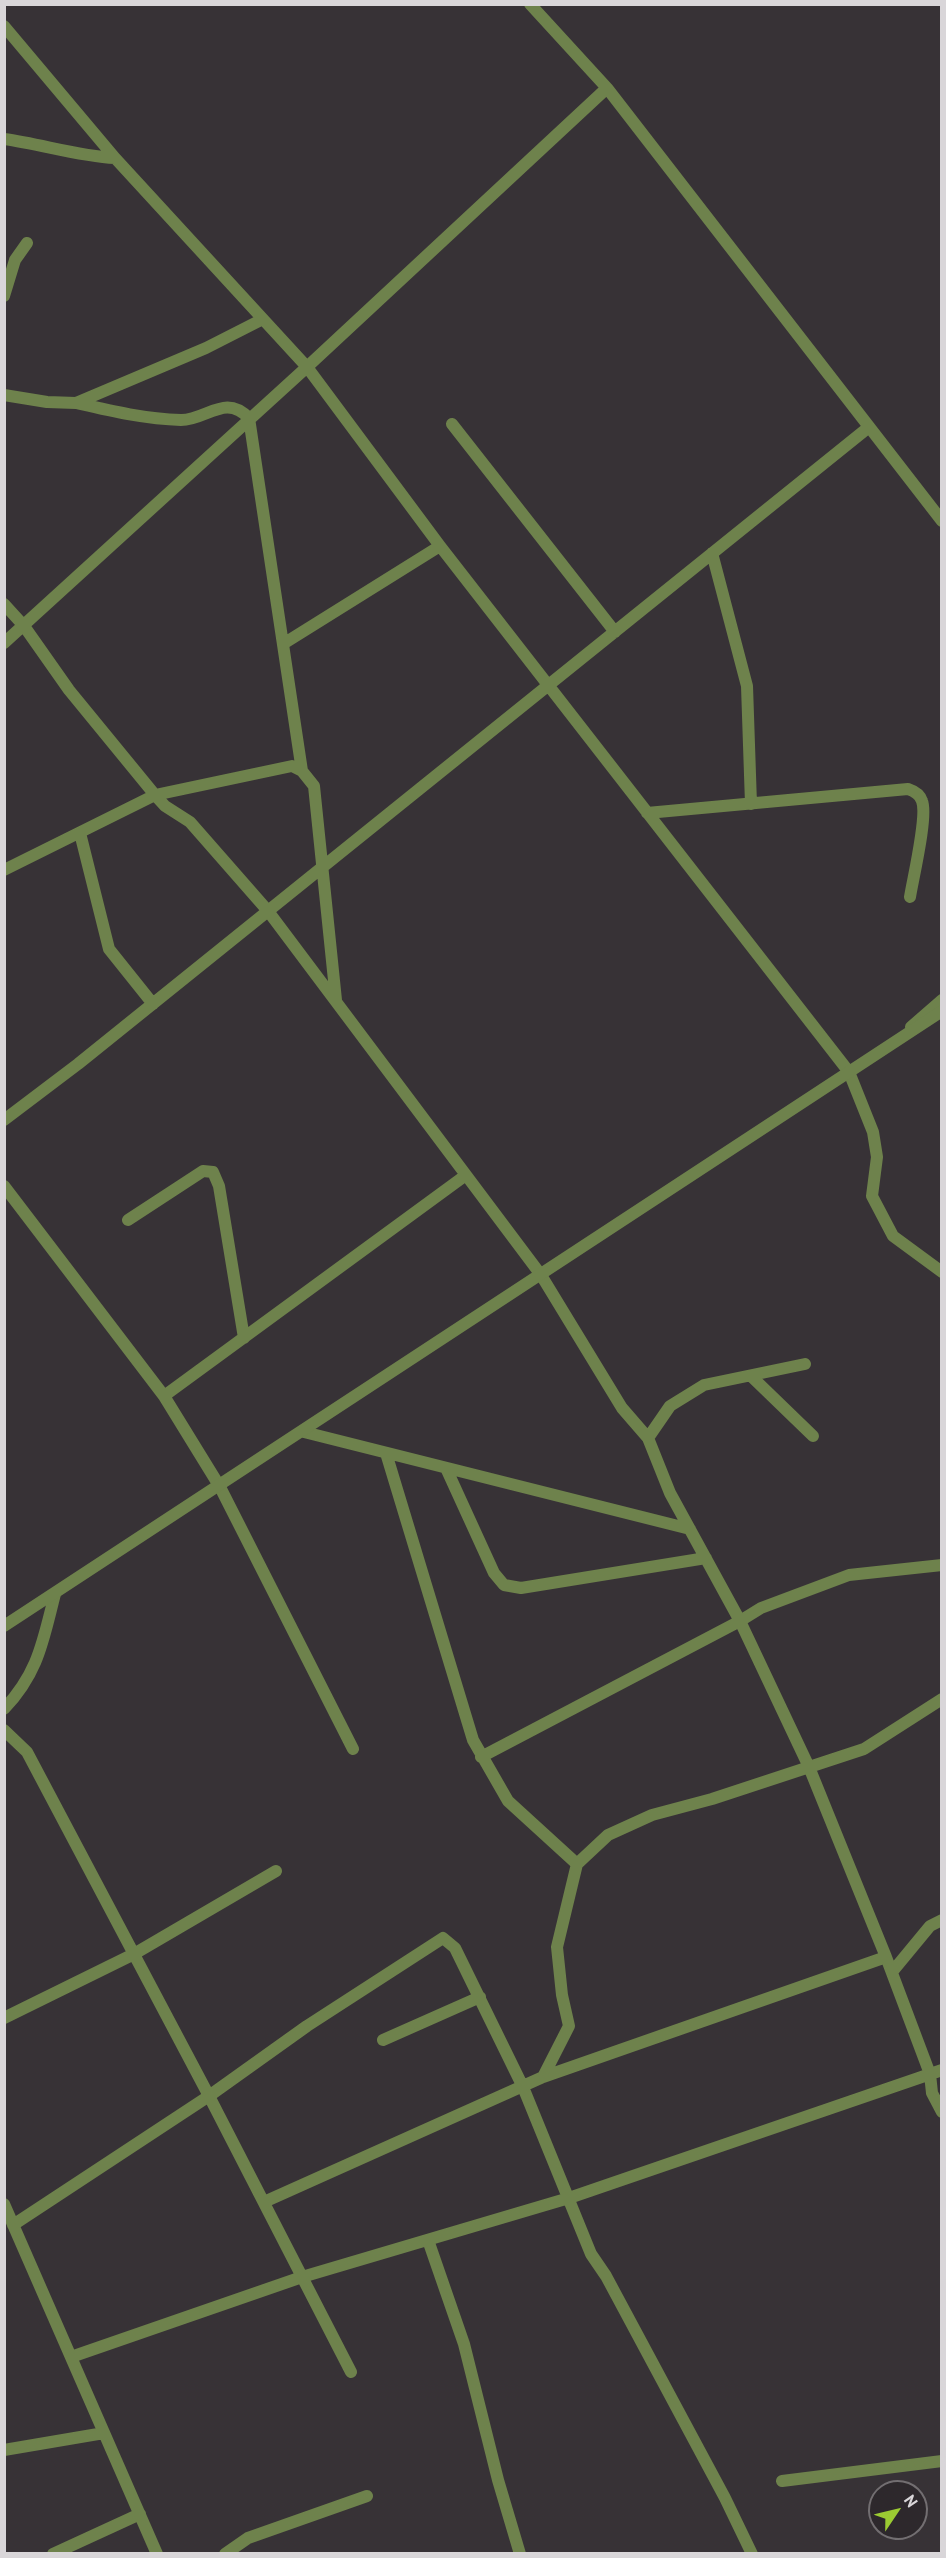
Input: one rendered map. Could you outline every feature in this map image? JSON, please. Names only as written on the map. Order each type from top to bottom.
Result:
[{"type":"street","points":[[530,4],[607,88],[942,521]]},
{"type":"street","points":[[4,26],[115,158],[307,367],[440,546],[849,1072],[873,1132],[877,1157],[872,1196],[893,1236],[942,1272]]},
{"type":"street","points":[[4,643],[307,367],[607,88]]},
{"type":"street","points":[[4,139],[115,158]]},
{"type":"street","points":[[4,296],[15,260],[27,243]]},
{"type":"street","points":[[76,404],[206,348],[263,320]]},
{"type":"street","points":[[4,395],[76,404],[130,415],[184,420],[216,409],[233,407],[249,418],[302,771]]},
{"type":"street","points":[[452,424],[615,632]]},
{"type":"street","points":[[4,1120],[153,1004],[869,427]]},
{"type":"street","points":[[283,645],[440,546]]},
{"type":"street","points":[[712,553],[747,686],[751,804]]},
{"type":"street","points":[[4,604],[24,626],[69,690],[155,795],[165,806],[190,822],[268,911],[541,1275],[622,1408],[648,1437],[670,1493],[740,1621],[809,1767],[892,1972],[936,2072],[932,2093],[942,2112]]},
{"type":"street","points":[[4,870],[155,795],[292,766],[302,771],[314,786],[336,1002]]},
{"type":"street","points":[[647,813],[908,789],[916,792],[922,801],[924,815],[910,897]]},
{"type":"street","points":[[80,833],[109,949],[153,1004]]},
{"type":"street","points":[[887,1047],[942,1000]]},
{"type":"street","points":[[4,1626],[304,1432],[942,1011]]},
{"type":"street","points":[[128,1220],[203,1171],[213,1172],[219,1186],[244,1338]]},
{"type":"street","points":[[164,1396],[466,1175]]},
{"type":"street","points":[[4,1186],[164,1396],[220,1487],[353,1749]]},
{"type":"street","points":[[648,1437],[670,1406],[704,1385],[805,1364]]},
{"type":"street","points":[[751,1376],[813,1436]]},
{"type":"street","points":[[304,1432],[690,1529]]},
{"type":"street","points":[[386,1453],[473,1740],[508,1801],[577,1864]]},
{"type":"street","points":[[446,1468],[494,1573],[504,1585],[521,1588],[706,1558]]},
{"type":"street","points":[[481,1757],[761,1608],[849,1575],[942,1565]]},
{"type":"street","points":[[4,1709],[22,1690],[37,1664],[55,1594]]},
{"type":"street","points":[[543,2077],[569,2026],[562,1995],[557,1947],[577,1864],[608,1835],[652,1815],[712,1799],[864,1749],[942,1699]]},
{"type":"street","points":[[4,1730],[27,1752],[209,2096],[351,2372]]},
{"type":"street","points":[[4,2018],[134,1954],[276,1871]]},
{"type":"street","points":[[892,1972],[930,1926],[942,1920]]},
{"type":"street","points":[[13,2225],[209,2096],[307,2026],[443,1938],[455,1948],[523,2086],[591,2254],[612,2287],[752,2553]]},
{"type":"street","points":[[264,2202],[543,2077],[886,1957]]},
{"type":"street","points":[[383,2040],[480,1997]]},
{"type":"street","points":[[71,2357],[302,2277],[569,2198],[936,2072]]},
{"type":"street","points":[[4,2204],[157,2553]]},
{"type":"street","points":[[428,2240],[464,2344],[498,2480],[520,2553]]},
{"type":"street","points":[[4,2450],[104,2433]]},
{"type":"street","points":[[782,2481],[942,2461]]},
{"type":"street","points":[[225,2553],[248,2538],[367,2496]]},
{"type":"street","points":[[53,2553],[140,2514]]}]
